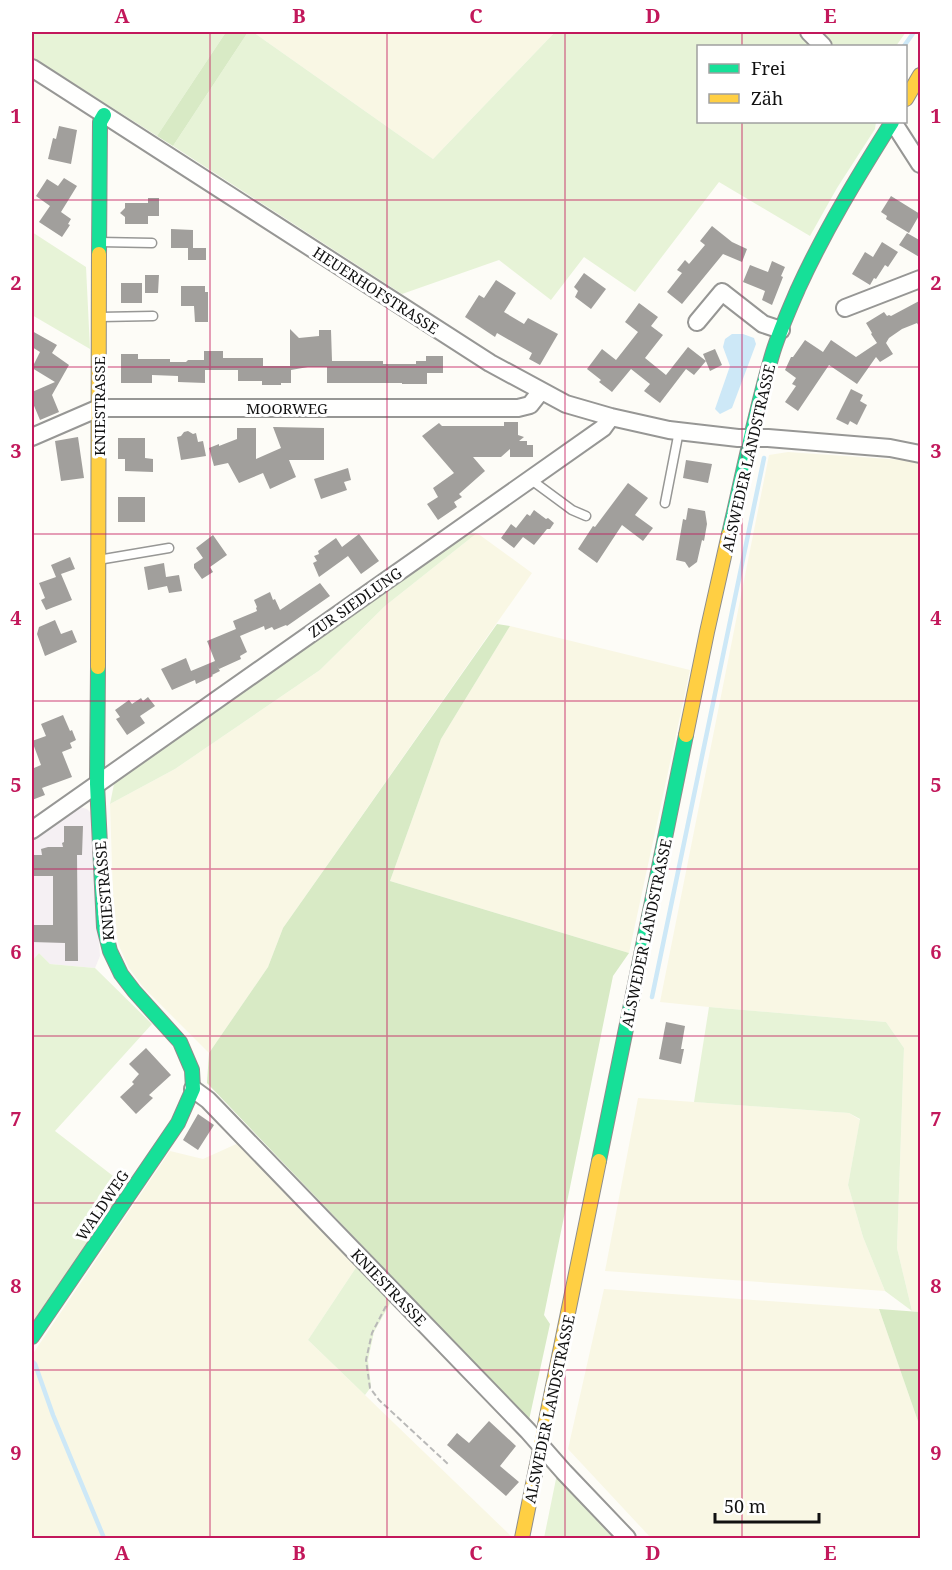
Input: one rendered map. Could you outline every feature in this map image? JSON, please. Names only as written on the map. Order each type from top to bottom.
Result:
[{"type":"street","points":[[809,32],[822,45]]},
{"type":"street","name":"HEUERHOFSTRASSE","points":[[32,68],[490,363],[566,404],[611,417],[679,431],[751,439],[890,448],[921,454]]},
{"type":"street","points":[[907,97],[921,75]]},
{"type":"street","name":"KNIESTRASSE","points":[[104,115],[100,122],[97,784],[104,927],[110,951],[121,974],[134,991],[180,1042],[192,1070],[193,1089],[208,1100],[394,1291],[627,1539]]},
{"type":"street","name":"ALSWEDER LANDSTRASSE","points":[[522,1539],[707,632],[773,352],[813,256],[846,195],[891,123]]},
{"type":"street","points":[[893,123],[921,164]]},
{"type":"street","points":[[845,308],[921,279]]},
{"type":"street","points":[[697,322],[722,292],[763,324],[781,330]]},
{"type":"street","name":"MOORWEG","points":[[32,437],[99,408],[518,408],[531,405],[541,391]]},
{"type":"street","name":"ZUR SIEDLUNG","points":[[32,830],[603,428],[611,417]]},
{"type":"street","name":"WALDWEG","points":[[32,1337],[178,1122],[193,1089]]},
{"type":"lane","points":[[100,242],[152,243]]},
{"type":"lane","points":[[99,318],[153,316]]},
{"type":"lane","points":[[665,503],[679,431]]},
{"type":"lane","points":[[530,479],[572,510],[586,516]]},
{"type":"lane","points":[[98,560],[168,548]]},
{"type":"path","points":[[394,1291],[372,1333],[366,1360],[370,1388],[379,1400],[448,1464]]},
{"type":"shaded area","points":[[253,32],[555,32],[433,159]]},
{"type":"shaded area","points":[[788,452],[903,460],[920,464],[920,1312],[912,1311],[897,1248],[904,1048],[886,1022],[660,1002],[769,455]]},
{"type":"shaded area","points":[[477,533],[532,573],[283,928],[268,967],[209,1053],[143,987],[129,968],[119,946],[114,925],[110,804],[175,769],[320,670],[385,606]]},
{"type":"shaded area","points":[[510,626],[690,670],[629,953],[390,881],[441,739]]},
{"type":"shaded area","points":[[80,807],[91,813],[100,956],[95,968],[50,964],[39,953],[32,961],[32,840]]},
{"type":"shaded area","points":[[638,1098],[849,1113],[860,1120],[848,1185],[863,1237],[885,1291],[605,1271]]},
{"type":"shaded area","points":[[243,1141],[359,1263],[308,1340],[512,1538],[32,1538],[32,1355],[170,1151],[203,1159]]},
{"type":"shaded area","points":[[604,1289],[879,1309],[920,1427],[920,1538],[651,1538],[568,1449]]},
{"type":"green space","points":[[32,32],[226,32],[157,136],[32,57]]},
{"type":"green space","points":[[226,32],[248,32],[173,146],[157,136]]},
{"type":"green space","points":[[248,32],[253,32],[433,159],[555,32],[798,32],[810,45],[697,45],[697,123],[876,123],[875,129],[837,188],[810,236],[719,182],[635,292],[584,257],[551,300],[499,260],[402,294],[173,146]]},
{"type":"green space","points":[[817,32],[906,32],[897,45],[830,45]]},
{"type":"green space","points":[[32,232],[86,267],[90,349],[32,315]]},
{"type":"green space","points":[[477,533],[385,606],[320,670],[175,769],[110,804],[114,784],[464,535]]},
{"type":"green space","points":[[497,624],[510,626],[441,739],[390,881],[629,953],[613,976],[544,1315],[550,1324],[529,1420],[207,1083],[209,1053],[268,967],[283,928]]},
{"type":"green space","points":[[39,953],[50,964],[95,968],[152,1024],[55,1131],[126,1186],[32,1325],[32,961]]},
{"type":"green space","points":[[709,1007],[886,1022],[904,1048],[897,1248],[912,1311],[885,1291],[863,1237],[848,1185],[860,1119],[849,1113],[694,1102]]},
{"type":"green space","points":[[359,1263],[393,1298],[374,1332],[368,1360],[371,1387],[365,1395],[308,1340]]},
{"type":"green space","points":[[879,1309],[920,1312],[920,1427]]},
{"type":"green space","points":[[557,1474],[618,1538],[544,1538]]},
{"type":"water","points":[[732,334],[743,334],[754,338],[756,344],[732,408],[720,414],[715,409],[730,366],[723,347],[725,339]]},
{"type":"building","points":[[59,126],[77,130],[71,164],[48,159],[53,138],[56,139]]},
{"type":"building","points":[[64,178],[77,186],[61,212],[71,219],[62,237],[39,222],[50,206],[36,196],[47,179],[58,186]]},
{"type":"building","points":[[891,196],[920,214],[909,233],[886,219],[887,216],[881,212]]},
{"type":"building","points":[[148,198],[159,198],[159,216],[148,216],[148,224],[125,224],[125,217],[120,213],[125,208],[125,203],[148,203]]},
{"type":"building","points":[[712,226],[732,242],[747,249],[742,262],[723,254],[682,304],[667,292],[682,273],[677,270],[685,260],[689,264],[705,245],[700,241]]},
{"type":"building","points":[[171,229],[193,230],[193,248],[206,248],[206,260],[188,260],[188,248],[171,248]]},
{"type":"building","points":[[907,233],[921,241],[921,258],[899,245]]},
{"type":"building","points":[[882,242],[898,252],[888,267],[885,265],[870,285],[852,274],[865,252],[873,257]]},
{"type":"building","points":[[772,261],[785,267],[772,305],[762,300],[765,291],[743,282],[750,265],[768,272]]},
{"type":"building","points":[[584,273],[606,289],[591,309],[575,297],[578,291],[574,287]]},
{"type":"building","points":[[145,275],[159,275],[158,293],[145,293]]},
{"type":"building","points":[[496,280],[516,293],[504,312],[524,324],[528,318],[558,334],[540,365],[529,359],[532,353],[497,333],[495,337],[465,317],[479,295],[484,298]]},
{"type":"building","points":[[121,283],[142,283],[142,303],[121,303]]},
{"type":"building","points":[[181,286],[205,286],[205,292],[208,292],[208,322],[195,322],[194,306],[181,306]]},
{"type":"building","points":[[921,300],[921,330],[917,323],[889,338],[886,343],[893,354],[880,362],[876,357],[857,384],[829,365],[798,411],[785,402],[796,386],[792,384],[796,378],[785,370],[791,357],[805,340],[823,352],[831,340],[856,357],[877,343],[866,323],[884,312],[887,316],[891,316]]},
{"type":"building","points":[[639,303],[658,317],[651,326],[663,335],[645,358],[666,375],[688,347],[706,361],[694,375],[686,369],[660,403],[644,391],[650,384],[631,369],[612,392],[587,369],[602,349],[616,360],[638,332],[625,322]]},
{"type":"building","points":[[290,329],[299,338],[319,336],[319,330],[331,330],[332,361],[383,361],[383,364],[416,364],[416,361],[426,361],[426,356],[443,356],[443,373],[427,373],[427,384],[327,383],[327,367],[291,370],[291,383],[281,383],[281,385],[262,385],[262,381],[238,381],[238,370],[205,370],[205,383],[178,382],[178,376],[152,375],[152,383],[121,383],[121,354],[138,354],[138,359],[170,359],[170,362],[186,362],[204,360],[204,351],[223,351],[223,358],[263,358],[263,366],[290,366]]},
{"type":"building","points":[[32,331],[57,345],[52,353],[69,365],[52,395],[59,412],[40,420],[32,401],[32,392],[55,382],[32,368],[40,352],[32,347]]},
{"type":"building","points":[[715,349],[722,365],[710,371],[703,354]]},
{"type":"building","points":[[851,389],[863,395],[860,401],[867,405],[857,425],[850,421],[848,425],[836,419]]},
{"type":"building","points":[[504,422],[518,422],[518,435],[524,437],[519,441],[527,441],[527,445],[533,445],[533,457],[510,457],[510,449],[501,457],[473,457],[485,471],[459,494],[462,497],[454,502],[457,507],[438,520],[427,504],[438,497],[433,488],[454,473],[422,436],[439,423],[442,426],[504,426]]},
{"type":"building","points":[[273,427],[324,428],[324,460],[289,460],[296,477],[270,489],[263,473],[239,483],[228,463],[214,466],[209,448],[237,439],[237,428],[256,428],[256,459],[281,448]]},
{"type":"building","points":[[188,431],[196,433],[198,442],[203,441],[206,456],[181,460],[177,437]]},
{"type":"building","points":[[78,437],[84,478],[61,481],[55,441]]},
{"type":"building","points":[[118,438],[145,438],[145,458],[153,459],[153,472],[125,471],[125,459],[118,459]]},
{"type":"building","points":[[686,460],[712,464],[708,483],[683,478]]},
{"type":"building","points":[[348,468],[351,480],[344,482],[347,490],[321,499],[314,479]]},
{"type":"building","points":[[628,483],[648,498],[635,515],[653,528],[643,541],[622,525],[597,563],[578,549],[593,526],[595,527]]},
{"type":"building","points":[[118,497],[145,497],[145,522],[118,522]]},
{"type":"building","points":[[688,508],[705,511],[707,524],[697,562],[689,568],[685,562],[676,560],[683,519],[686,520]]},
{"type":"building","points":[[534,510],[554,523],[534,545],[523,537],[514,548],[501,538],[511,524],[516,528],[527,514],[530,516]]},
{"type":"building","points":[[359,534],[379,561],[361,574],[348,556],[319,577],[313,563],[317,561],[314,556],[319,554],[318,551],[336,538],[342,547]]},
{"type":"building","points":[[213,535],[227,555],[210,567],[213,572],[202,579],[194,568],[194,564],[203,558],[196,548]]},
{"type":"building","points":[[70,557],[75,569],[61,574],[72,600],[46,610],[41,600],[45,598],[39,583],[56,577],[51,565]]},
{"type":"building","points":[[164,563],[166,577],[179,575],[182,591],[169,593],[167,586],[148,590],[144,567]]},
{"type":"building","points":[[320,583],[330,596],[287,626],[265,630],[264,626],[240,636],[247,652],[240,656],[241,659],[219,669],[217,666],[220,671],[196,684],[195,680],[172,690],[161,669],[186,658],[191,671],[215,661],[207,641],[236,629],[233,621],[257,611],[254,600],[270,592],[280,610]]},
{"type":"building","points":[[55,620],[61,634],[72,630],[77,642],[45,656],[37,634],[39,627]]},
{"type":"building","points":[[148,697],[155,706],[140,716],[145,723],[127,735],[116,719],[120,717],[115,710],[129,700],[132,704],[141,698],[143,701]]},
{"type":"building","points":[[63,715],[76,740],[70,743],[72,748],[62,752],[72,777],[42,788],[45,795],[32,800],[32,763],[34,768],[41,765],[32,741],[46,736],[41,724]]},
{"type":"building","points":[[64,826],[83,826],[82,855],[77,855],[78,961],[65,961],[65,943],[32,942],[32,925],[53,925],[53,876],[32,876],[32,855],[42,855],[41,849],[48,847],[63,847]]},
{"type":"building","points":[[666,1022],[685,1026],[681,1064],[659,1059]]},
{"type":"building","points":[[146,1048],[171,1075],[149,1095],[153,1098],[136,1114],[120,1097],[134,1084],[132,1082],[139,1074],[129,1064]]},
{"type":"building","points":[[198,1114],[214,1125],[198,1150],[183,1140]]},
{"type":"building","points":[[489,1421],[516,1446],[500,1466],[519,1482],[506,1496],[447,1445],[457,1433],[469,1443]]},
{"type":"waterway","points":[[905,45],[914,32]]},
{"type":"waterway","points":[[652,997],[764,458]]},
{"type":"waterway","points":[[32,1361],[104,1538]]},
{"type":"traffic: fast","points":[[99,254],[100,122],[104,115]]},
{"type":"traffic: fast","points":[[729,534],[760,397],[782,328],[819,246],[891,123]]},
{"type":"traffic: fast","points":[[32,1337],[178,1123],[193,1089],[192,1070],[180,1042],[121,974],[110,951],[104,927],[97,784],[98,667]]},
{"type":"traffic: fast","points":[[599,1161],[686,735]]},
{"type":"traffic: slow","points":[[907,97],[920,75]]},
{"type":"traffic: slow","points":[[98,667],[99,254]]},
{"type":"traffic: slow","points":[[686,735],[729,534]]},
{"type":"traffic: slow","points":[[522,1538],[599,1161]]}]
